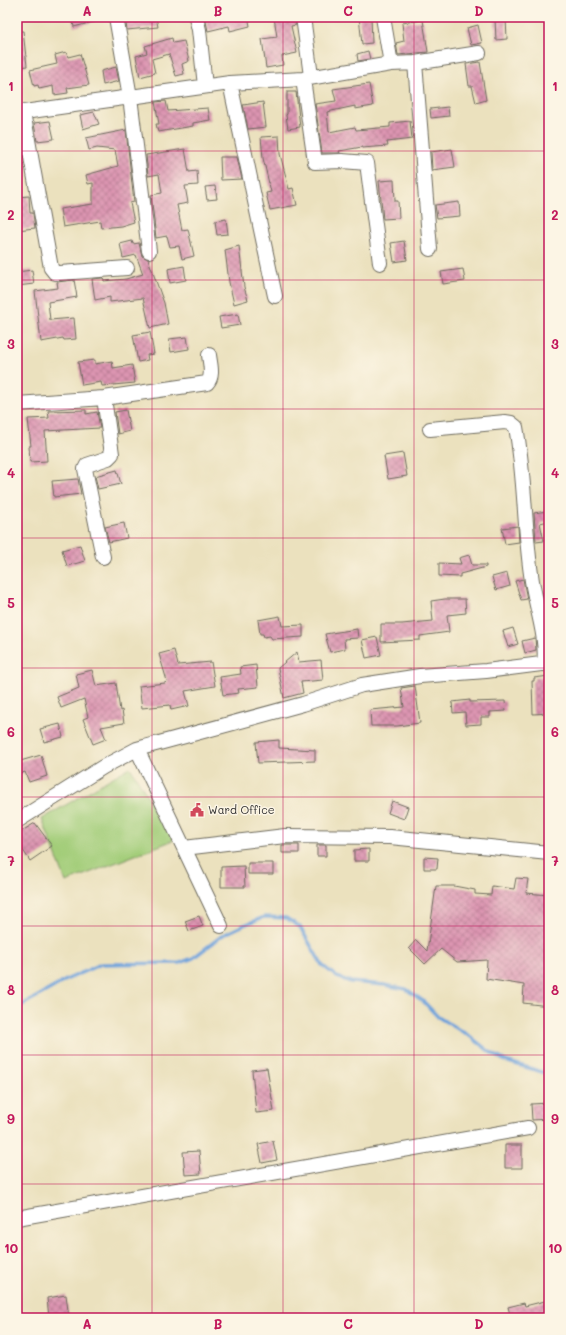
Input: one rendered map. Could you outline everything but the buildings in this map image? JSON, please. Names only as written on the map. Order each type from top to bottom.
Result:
[{"type":"street","points":[[116,17],[130,97],[149,251]]},
{"type":"street","points":[[196,17],[199,30],[205,86]]},
{"type":"street","points":[[303,17],[315,162],[342,161],[367,163],[380,262]]},
{"type":"street","points":[[383,17],[390,64]]},
{"type":"street","points":[[127,268],[55,273],[51,268],[20,113],[205,86],[307,78],[390,64],[415,63],[479,53]]},
{"type":"street","points":[[415,63],[430,249]]},
{"type":"street","points":[[230,83],[276,296]]},
{"type":"street","points":[[17,404],[104,398],[208,383],[211,380],[210,355]]},
{"type":"street","points":[[103,558],[86,469],[87,465],[108,458],[112,454],[104,398]]},
{"type":"street","points":[[17,821],[103,767],[137,749],[303,704],[362,685],[420,676],[546,663],[546,650],[531,574],[523,477],[516,427],[511,423],[505,422],[430,429]]},
{"type":"street","points":[[137,749],[221,926]]},
{"type":"street","points":[[184,848],[285,836],[364,836],[390,837],[549,853]]},
{"type":"street","points":[[17,1218],[528,1128]]},
{"type":"green space","points":[[130,767],[174,840],[66,882],[42,819]]},
{"type":"waterway","points":[[17,1008],[68,979],[101,964],[180,963],[193,958],[223,935],[244,925],[264,917],[286,918],[300,927],[322,965],[337,977],[351,982],[385,985],[406,989],[423,1001],[438,1017],[471,1037],[490,1052],[505,1061],[549,1074]]},
{"type":"place","name":"Ward Office","points":[[197,810]]}]
